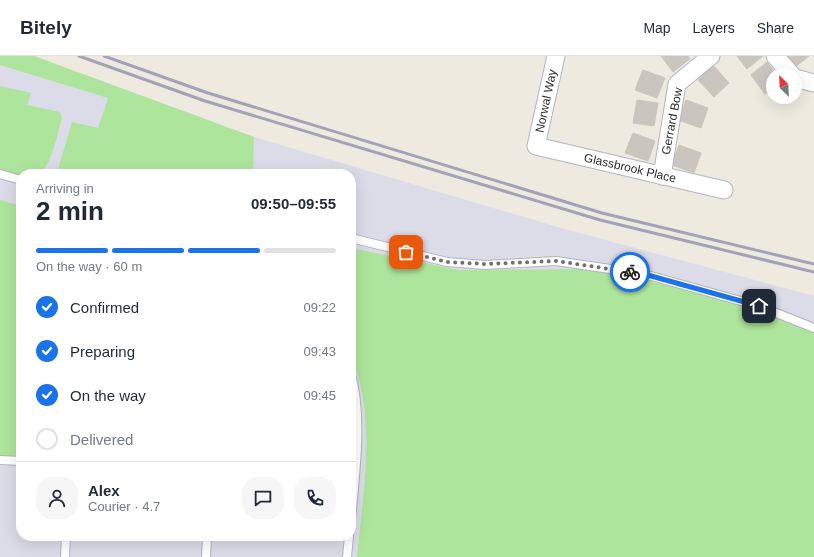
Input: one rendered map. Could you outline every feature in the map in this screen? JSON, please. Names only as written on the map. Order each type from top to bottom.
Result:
[{"type":"street","name":"Norwal Way","points":[[536,146],[556,56]]},
{"type":"street","name":"Gerrard Bow","points":[[662,176],[677,84],[711,56]]},
{"type":"street","points":[[776,56],[786,68]]},
{"type":"street","points":[[802,80],[814,83]]},
{"type":"street","name":"Glassbrook Place","points":[[536,146],[724,190]]},
{"type":"lane","points":[[0,174],[16,179]]},
{"type":"lane","points":[[356,239],[447,262],[485,264],[556,261],[644,274],[759,306],[814,328]]},
{"type":"lane","points":[[356,401],[356,426]]},
{"type":"lane","points":[[0,460],[16,461]]},
{"type":"lane","points":[[65,557],[66,541]]},
{"type":"lane","points":[[206,557],[207,541]]},
{"type":"lane","points":[[348,557],[349,541]]},
{"type":"shaded area","points":[[0,56],[34,56],[254,137],[561,228],[814,296],[814,557],[0,557]]},
{"type":"green space","points":[[0,56],[34,56],[254,137],[253,169],[59,169],[72,122],[98,128],[108,98],[0,65]]},
{"type":"green space","points":[[0,86],[31,93],[27,105],[60,112],[62,118],[53,150],[44,169],[16,169],[16,175],[0,170]]},
{"type":"green space","points":[[0,200],[16,205],[16,458],[0,456]]},
{"type":"green space","points":[[356,249],[459,270],[592,269],[717,296],[814,332],[814,557],[357,557],[365,482],[366,456],[364,404],[356,371]]},
{"type":"building","points":[[661,56],[688,56],[690,59],[673,72]]},
{"type":"building","points":[[737,56],[763,56],[747,69]]},
{"type":"building","points":[[786,56],[809,56],[795,67]]},
{"type":"building","points":[[767,62],[772,68],[766,68],[766,93],[765,94],[751,75]]},
{"type":"building","points":[[713,65],[729,83],[714,97],[698,80]]},
{"type":"building","points":[[643,70],[665,78],[657,98],[635,90]]},
{"type":"building","points":[[637,100],[658,103],[654,126],[633,123]]},
{"type":"building","points":[[686,100],[708,108],[701,128],[678,120]]},
{"type":"building","points":[[633,133],[655,141],[648,161],[625,153]]},
{"type":"building","points":[[679,145],[701,153],[694,173],[672,165]]},
{"type":"railway","points":[[79,56],[205,101],[600,220],[814,272]]},
{"type":"railway","points":[[104,56],[208,93],[602,213],[814,264]]},
{"type":"way so far","points":[[406,252],[447,262],[485,264],[556,261],[630,272]]},
{"type":"route","points":[[630,272],[644,274],[759,306]]}]
